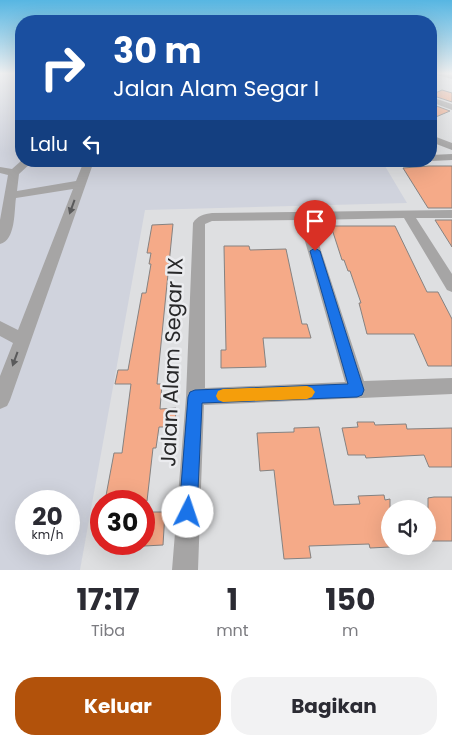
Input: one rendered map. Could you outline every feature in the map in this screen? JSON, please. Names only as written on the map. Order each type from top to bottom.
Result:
[{"type":"street","points":[[437,101],[452,107]]},
{"type":"street","points":[[437,140],[452,146]]},
{"type":"street","points":[[437,158],[452,157]]},
{"type":"street","points":[[0,240],[4,235],[14,173],[21,167]]},
{"type":"street","points":[[0,400],[87,167]]},
{"type":"street","points":[[0,170],[14,173]]},
{"type":"street","points":[[11,195],[80,184]]},
{"type":"street","points":[[408,214],[452,286]]},
{"type":"street","points":[[357,390],[304,217],[452,214]]},
{"type":"street","name":"Jalan Alam Segar IX","points":[[185,570],[195,397],[199,223],[205,218],[212,217],[304,217]]},
{"type":"street","points":[[0,328],[22,340]]},
{"type":"street","points":[[195,397],[452,386]]},
{"type":"shaded area","points":[[0,100],[15,100],[15,167],[386,167],[407,203],[145,210],[94,490],[90,490],[90,515],[80,570],[0,570]]},
{"type":"building","points":[[437,106],[450,111],[437,116]]},
{"type":"building","points":[[452,166],[452,208],[428,208],[403,168]]},
{"type":"building","points":[[435,220],[452,220],[452,247]]},
{"type":"building","points":[[173,224],[157,384],[162,384],[160,409],[176,408],[175,427],[159,427],[156,448],[153,448],[148,490],[107,490],[114,453],[122,453],[131,384],[115,384],[118,370],[128,370],[142,293],[146,293],[151,264],[149,264],[151,253],[147,253],[152,225]]},
{"type":"building","points":[[331,226],[395,226],[427,292],[438,292],[452,319],[452,366],[428,366],[414,334],[367,334],[359,303],[361,303],[350,271],[348,271],[344,260],[342,260]]},
{"type":"building","points":[[224,246],[249,246],[250,250],[286,249],[302,324],[307,324],[311,338],[263,338],[266,367],[221,368],[221,350],[226,350]]},
{"type":"building","points":[[357,422],[374,422],[375,425],[406,424],[407,429],[452,428],[452,467],[429,467],[424,455],[366,458],[365,455],[348,455],[342,428],[358,427]]},
{"type":"building","points":[[319,427],[334,505],[360,504],[358,496],[384,495],[385,500],[381,500],[381,547],[370,548],[369,544],[309,546],[311,558],[284,559],[274,470],[260,471],[257,433],[294,432],[294,428]]},
{"type":"building","points":[[452,497],[452,541],[436,541],[436,500],[428,500],[428,498]]},
{"type":"building","points":[[155,512],[165,512],[163,545],[155,545]]},
{"type":"slow traffic","points":[[223,396],[307,392]]},
{"type":"route","points":[[188,512],[195,397],[357,390],[315,251]]}]
